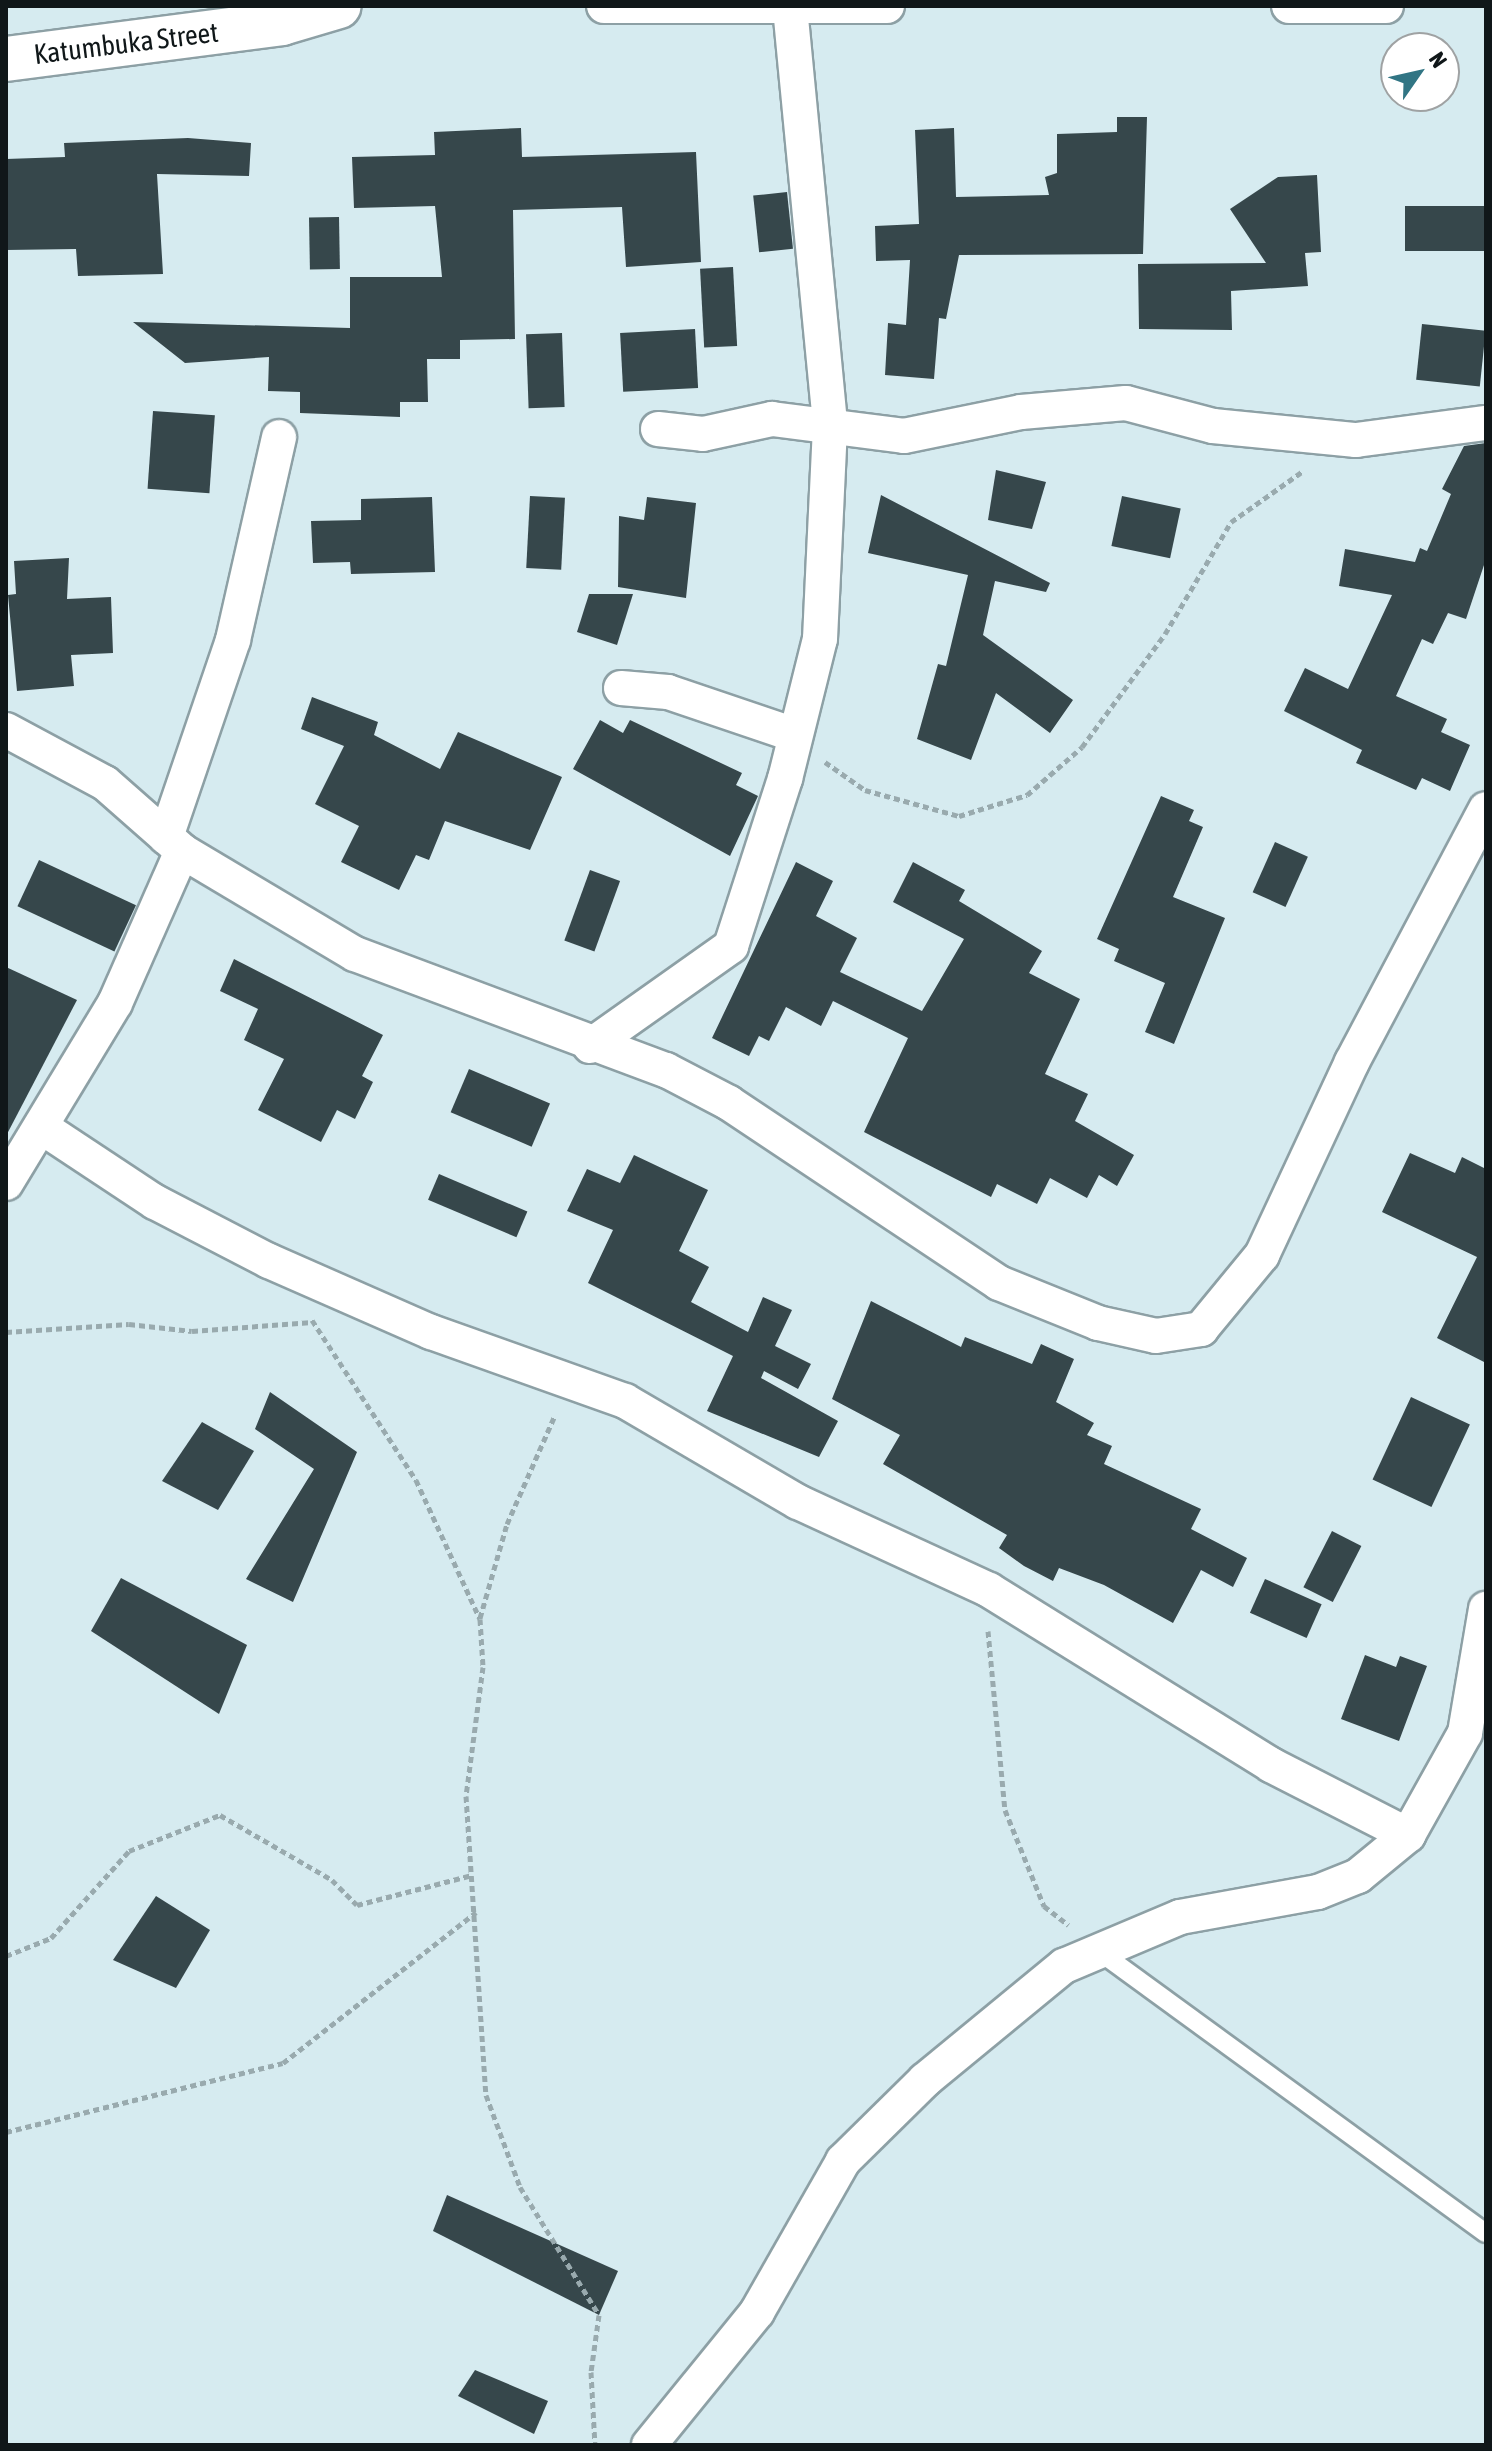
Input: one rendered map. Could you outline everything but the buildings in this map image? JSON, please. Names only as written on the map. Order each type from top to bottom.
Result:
[{"type":"main road","name":"Katumbuka Street","points":[[6,59],[282,23],[339,6]]},
{"type":"street","points":[[604,6],[790,9],[887,6]]},
{"type":"street","points":[[1289,6],[1386,6]]},
{"type":"street","points":[[590,1046],[731,946],[785,779],[792,734],[820,639],[830,423],[790,9]]},
{"type":"street","points":[[658,429],[703,434],[772,419],[830,423],[915,435],[1021,412],[1126,403],[1213,426],[1356,440],[1486,423]]},
{"type":"street","points":[[6,1183],[43,1128],[115,1003],[174,844],[233,640],[279,437]]},
{"type":"street","points":[[621,688],[668,692],[792,734]]},
{"type":"street","points":[[6,730],[105,783],[174,844],[355,954],[590,1046],[666,1070],[729,1103],[999,1283],[1098,1323],[1156,1336],[1201,1329],[1262,1255],[1352,1062],[1486,809]]},
{"type":"street","points":[[43,1128],[155,1202],[269,1261],[445,1337],[576,1381],[625,1401],[813,1509],[989,1590],[1271,1765],[1408,1835]]},
{"type":"street","points":[[649,2445],[757,2312],[843,2161],[925,2080],[1064,1966],[1096,1949],[1180,1917],[1318,1892],[1358,1876],[1408,1835],[1465,1733],[1486,1609]]},
{"type":"lane","points":[[1096,1949],[1484,2229]]},
{"type":"path","points":[[792,734],[865,790],[959,816],[1027,795],[1082,747],[1165,634],[1231,522],[1356,440]]},
{"type":"path","points":[[269,1261],[313,1322],[416,1480],[480,1619]]},
{"type":"path","points":[[6,1332],[129,1324],[192,1331],[313,1322]]},
{"type":"path","points":[[576,1381],[545,1431],[507,1524],[480,1619],[483,1667],[466,1796],[494,2131],[545,2233],[599,2315],[591,2372],[595,2445]]},
{"type":"path","points":[[989,1590],[990,1703],[1005,1810],[1044,1906],[1096,1949]]},
{"type":"path","points":[[6,1956],[51,1938],[129,1851],[220,1815],[332,1880],[357,1905],[472,1875]]},
{"type":"path","points":[[6,2132],[283,2063],[476,1912]]}]
